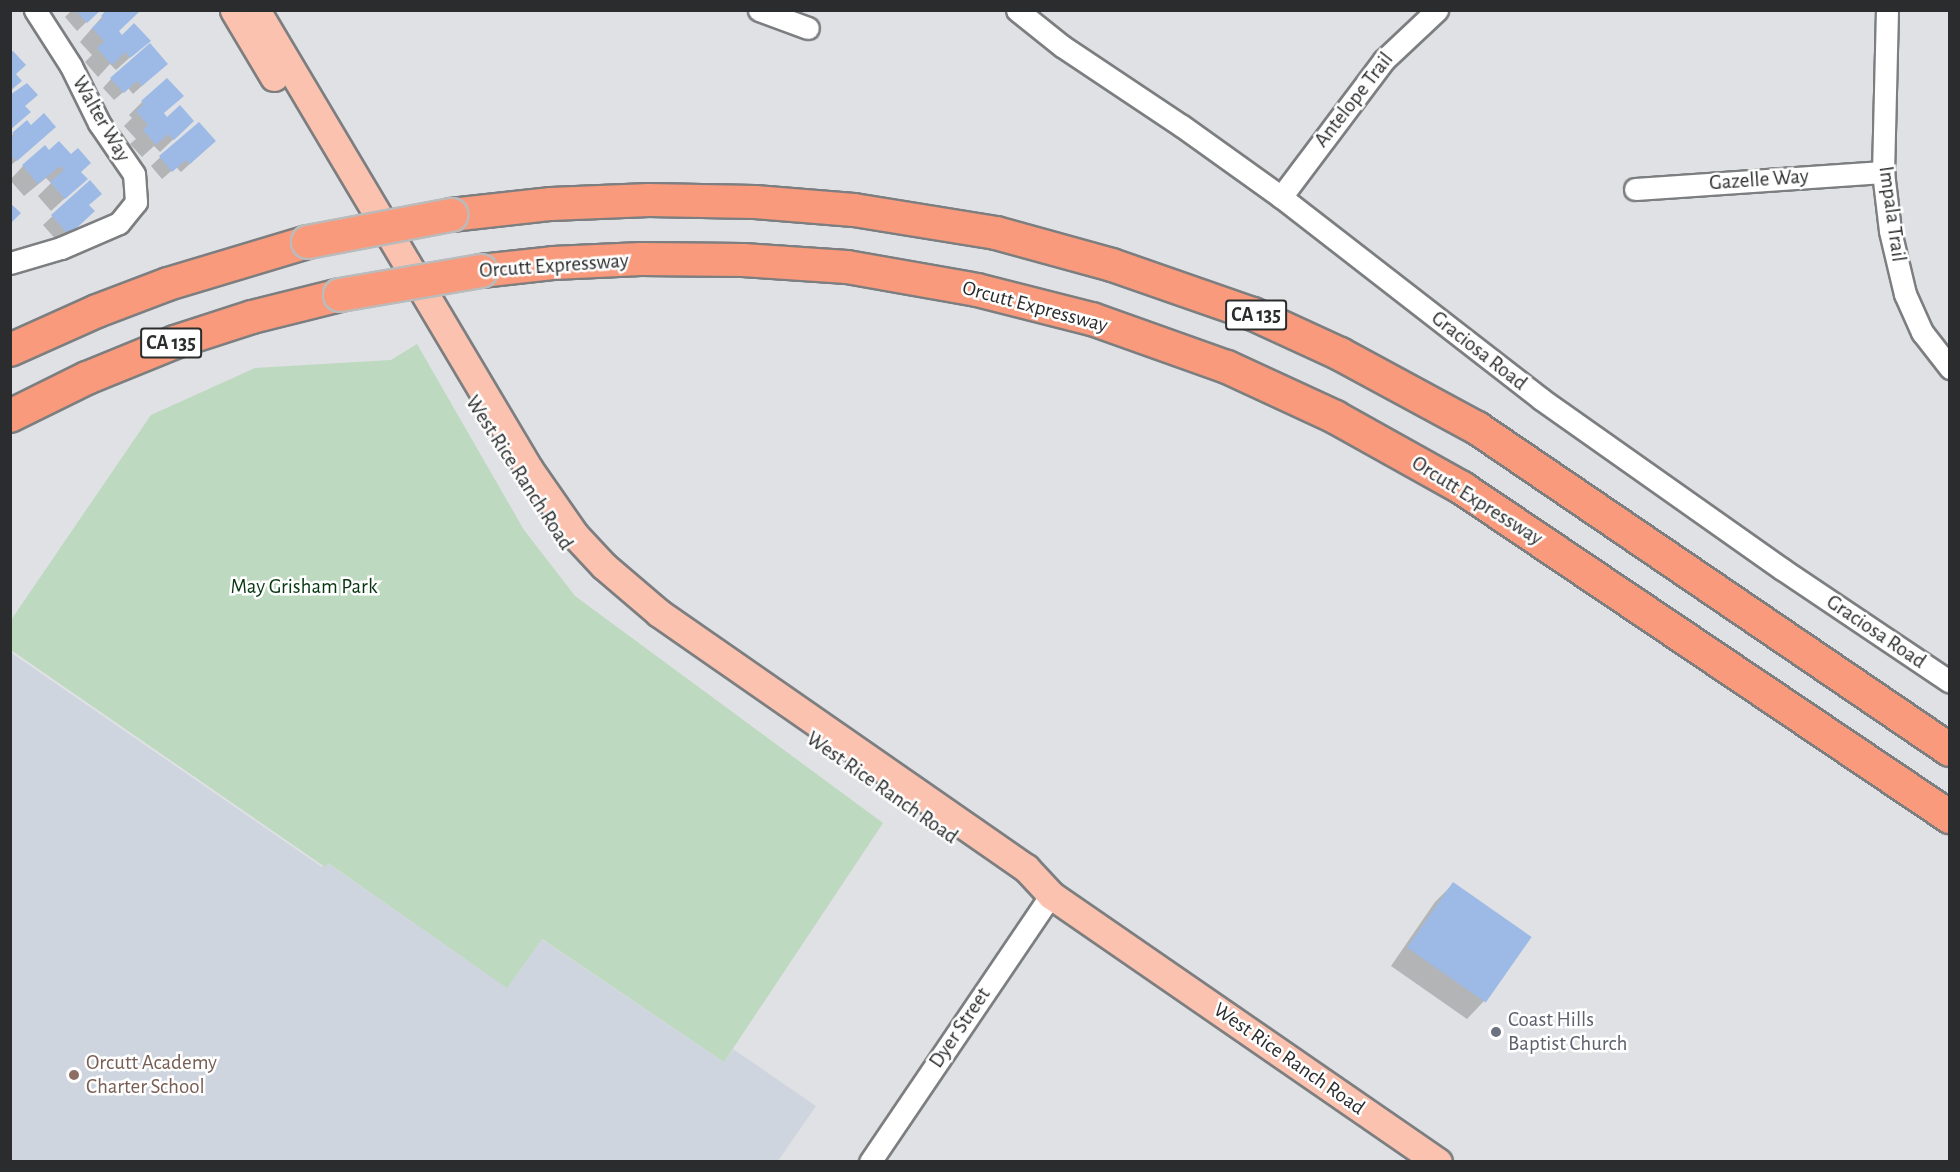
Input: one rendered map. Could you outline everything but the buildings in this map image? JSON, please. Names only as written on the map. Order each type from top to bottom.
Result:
[{"type":"highway","name":"CA 135","points":[[10,350],[97,311],[168,284],[308,242],[451,215],[551,204],[649,200],[755,202],[854,210],[996,233],[1112,265],[1253,314],[1340,354],[1477,428],[1950,750]]},
{"type":"highway","name":"Orcutt Expressway","points":[[10,416],[87,378],[175,342],[252,317],[340,295],[481,270],[553,263],[743,260],[847,267],[976,290],[1092,319],[1227,367],[1335,417],[1462,488],[1950,817]]},
{"type":"main road","name":"West Rice Ranch Road","points":[[234,10],[519,481],[562,542],[593,578],[649,624],[844,762],[1018,882],[1051,895]]},
{"type":"main road","name":"West Rice Ranch Road","points":[[256,10],[529,469],[575,535],[604,566],[659,613],[1026,868],[1051,895],[1438,1161]]},
{"type":"street","name":"Walter Way","points":[[10,263],[61,248],[119,223],[136,202],[134,174],[99,123],[70,66],[35,10]]},
{"type":"street","points":[[759,10],[808,28]]},
{"type":"street","name":"Graciosa Road","points":[[1017,10],[1062,46],[1182,126],[1281,197],[1541,399],[1782,569],[1947,674]]},
{"type":"street","name":"Antelope Trail","points":[[1281,197],[1384,60],[1437,10]]},
{"type":"street","name":"Impala Trail","points":[[1887,10],[1883,172],[1890,231],[1905,294],[1922,332],[1950,368]]},
{"type":"street","name":"Gazelle Way","points":[[1635,189],[1883,172]]},
{"type":"street","name":"Dyer Street","points":[[870,1161],[1051,895]]},
{"type":"shaded area","points":[[10,652],[322,867],[326,862],[506,987],[541,939],[724,1062],[733,1049],[816,1106],[778,1161],[11,1161]]},
{"type":"green space","name":"May Grisham Park","points":[[417,344],[524,530],[575,596],[883,823],[724,1062],[542,939],[507,988],[328,863],[325,867],[11,650],[11,620],[151,415],[255,368],[391,360]]},
{"type":"place","name":"Coast Hills Baptist Church","points":[[1496,1032]]},
{"type":"place","name":"Orcutt Academy Charter School","points":[[74,1075]]}]
